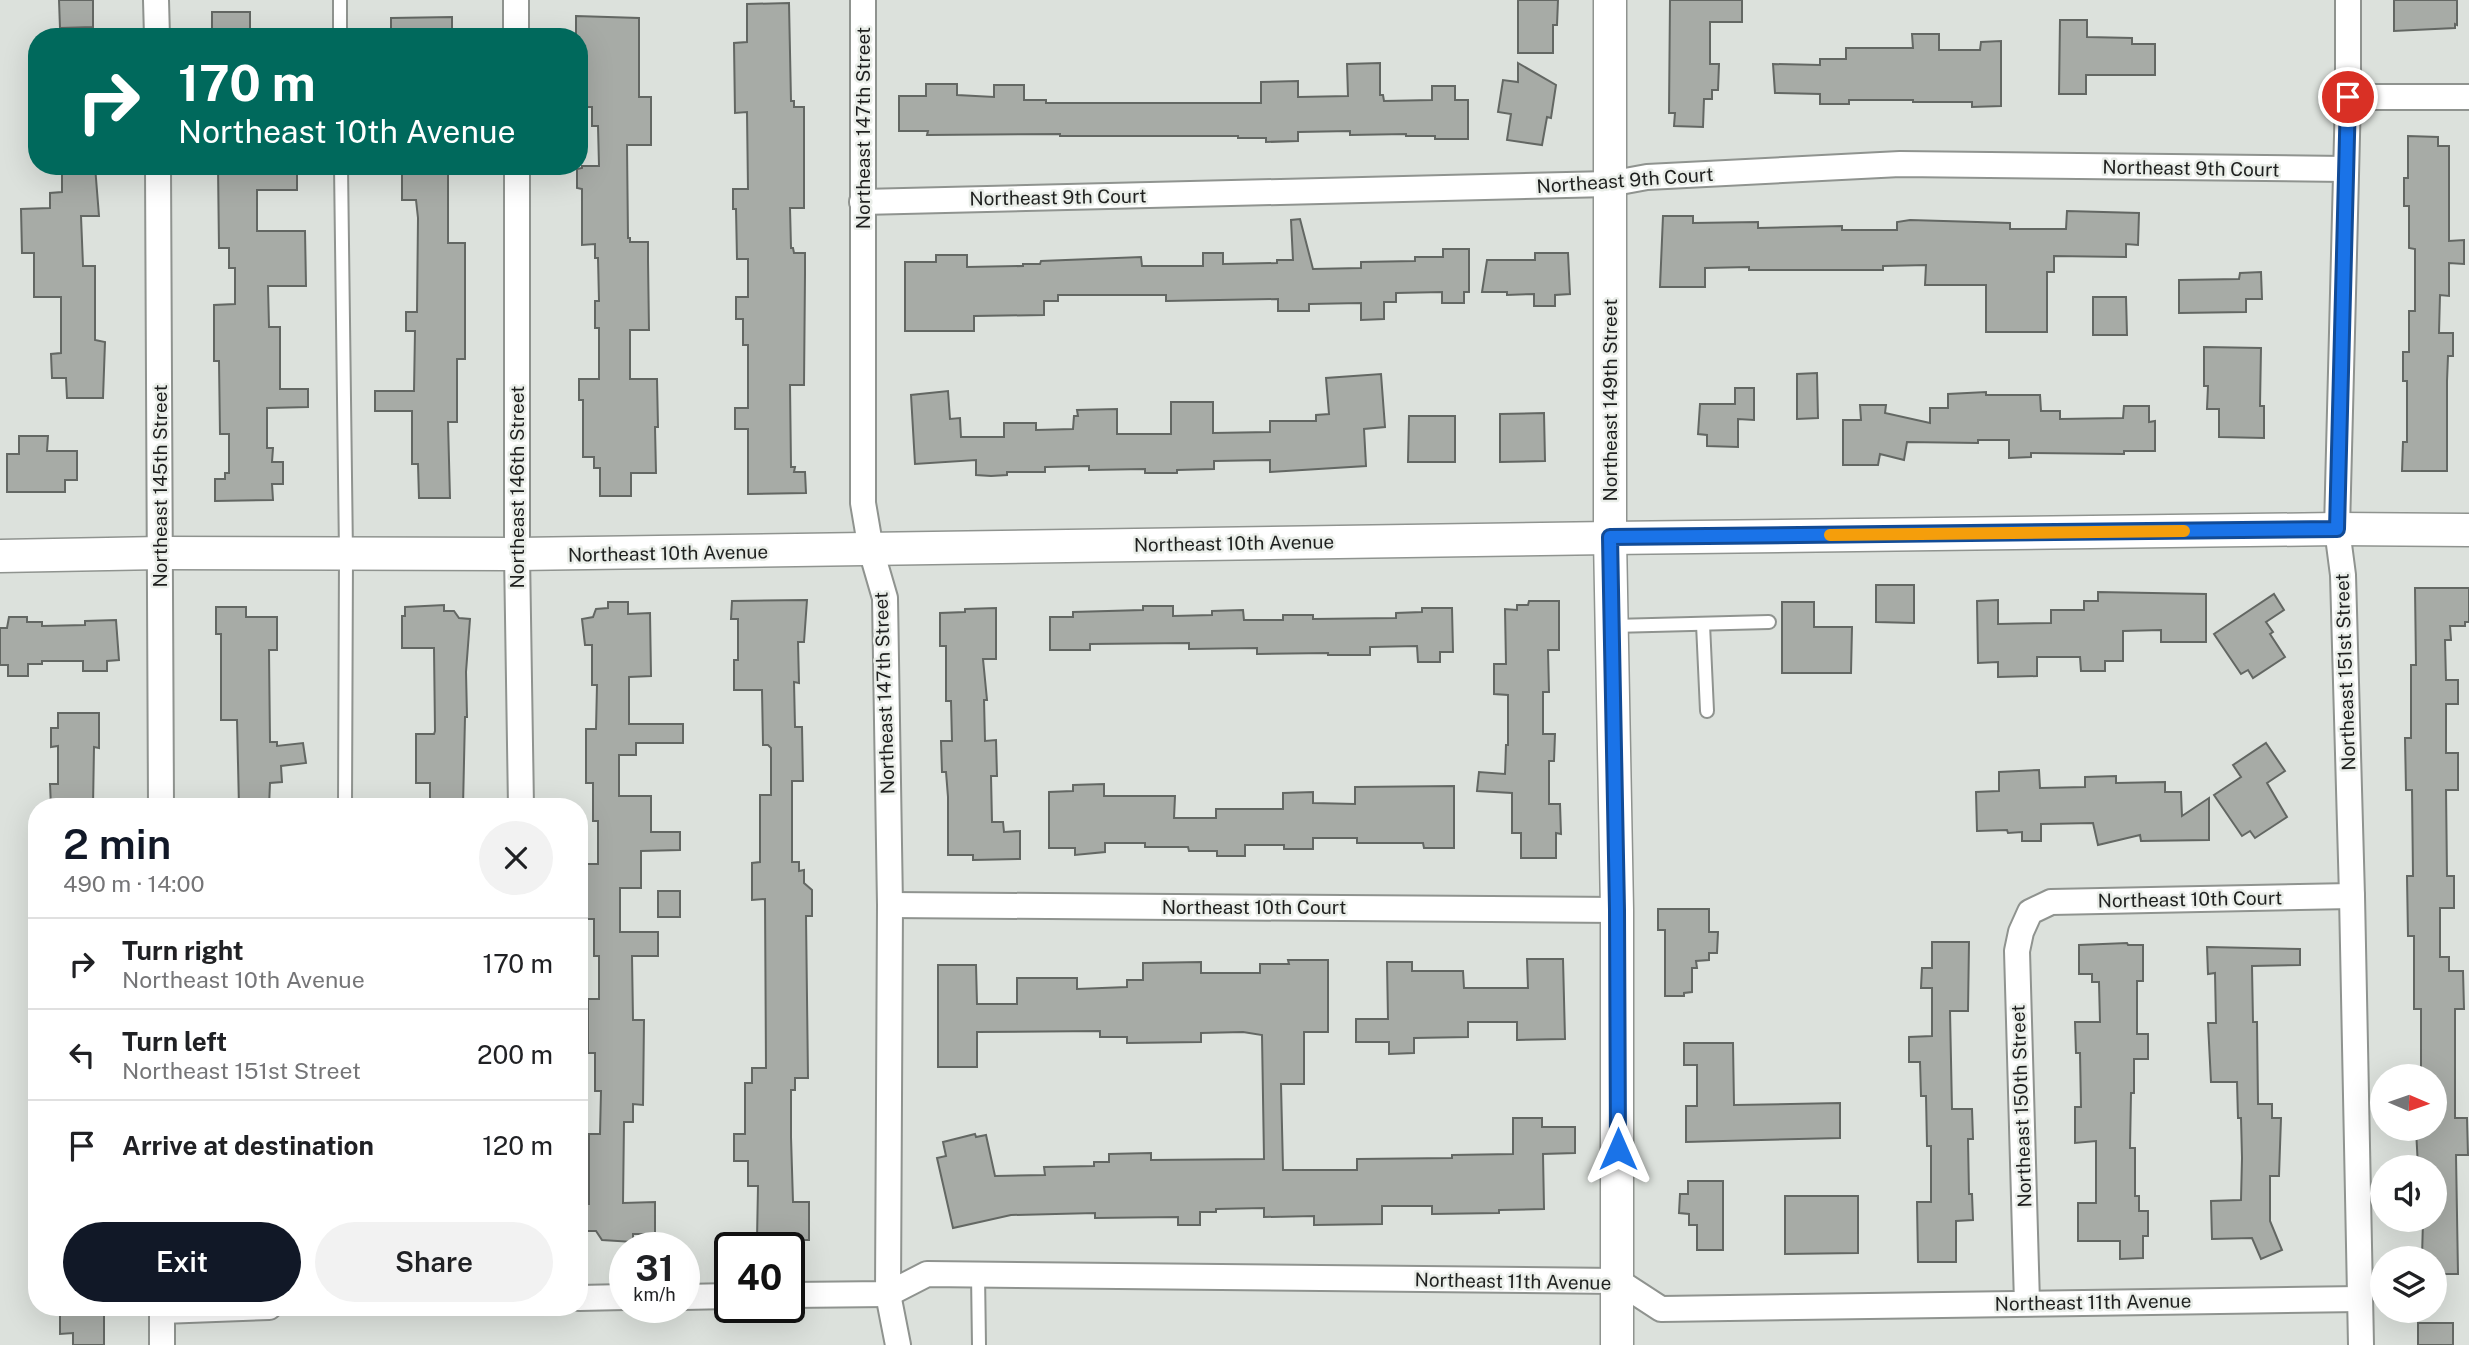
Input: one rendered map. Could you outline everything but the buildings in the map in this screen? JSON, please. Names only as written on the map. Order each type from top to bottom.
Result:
[{"type":"street","points":[[156,0],[157,28]]},
{"type":"street","points":[[516,0],[516,28]]},
{"type":"street","name":"Northeast 147th Street","points":[[863,0],[863,503],[871,550],[885,598],[890,905],[888,1294],[898,1345]]},
{"type":"street","name":"Northeast 149th Street","points":[[1610,0],[1610,537],[1617,910],[1617,1345]]},
{"type":"street","name":"Northeast 151st Street","points":[[2348,0],[2337,529],[2343,575],[2353,896],[2361,1345]]},
{"type":"street","points":[[2348,97],[2469,97]]},
{"type":"street","name":"Northeast 9th Court","points":[[862,202],[1609,184],[1647,177],[1900,164],[2345,169]]},
{"type":"street","name":"Northeast 145th Street","points":[[158,175],[161,798]]},
{"type":"street","name":"Northeast 146th Street","points":[[517,175],[517,554],[521,798]]},
{"type":"street","name":"Northeast 10th Avenue","points":[[0,556],[161,553],[517,554],[1610,537],[2469,530]]},
{"type":"street","name":"Northeast 10th Court","points":[[2030,912],[2051,902],[2353,896]]},
{"type":"street","name":"Northeast 10th Court","points":[[890,905],[1617,910]]},
{"type":"street","name":"Northeast 150th Street","points":[[2027,1303],[2017,951],[2021,932],[2030,912]]},
{"type":"street","name":"Northeast 11th Avenue","points":[[805,1295],[888,1294],[927,1274],[978,1274],[1618,1282],[1661,1309],[2360,1299]]},
{"type":"street","points":[[588,1298],[609,1297]]},
{"type":"street","points":[[162,1316],[162,1345]]},
{"type":"lane","points":[[340,0],[340,28]]},
{"type":"lane","points":[[341,175],[346,554],[345,798]]},
{"type":"lane","points":[[1612,626],[1769,622]]},
{"type":"lane","points":[[1703,624],[1707,711]]},
{"type":"lane","points":[[978,1274],[979,1345]]},
{"type":"slow traffic","points":[[1830,535],[2184,531]]},
{"type":"route","points":[[1618,1149],[1617,910],[1610,537],[2337,529],[2348,97]]}]
